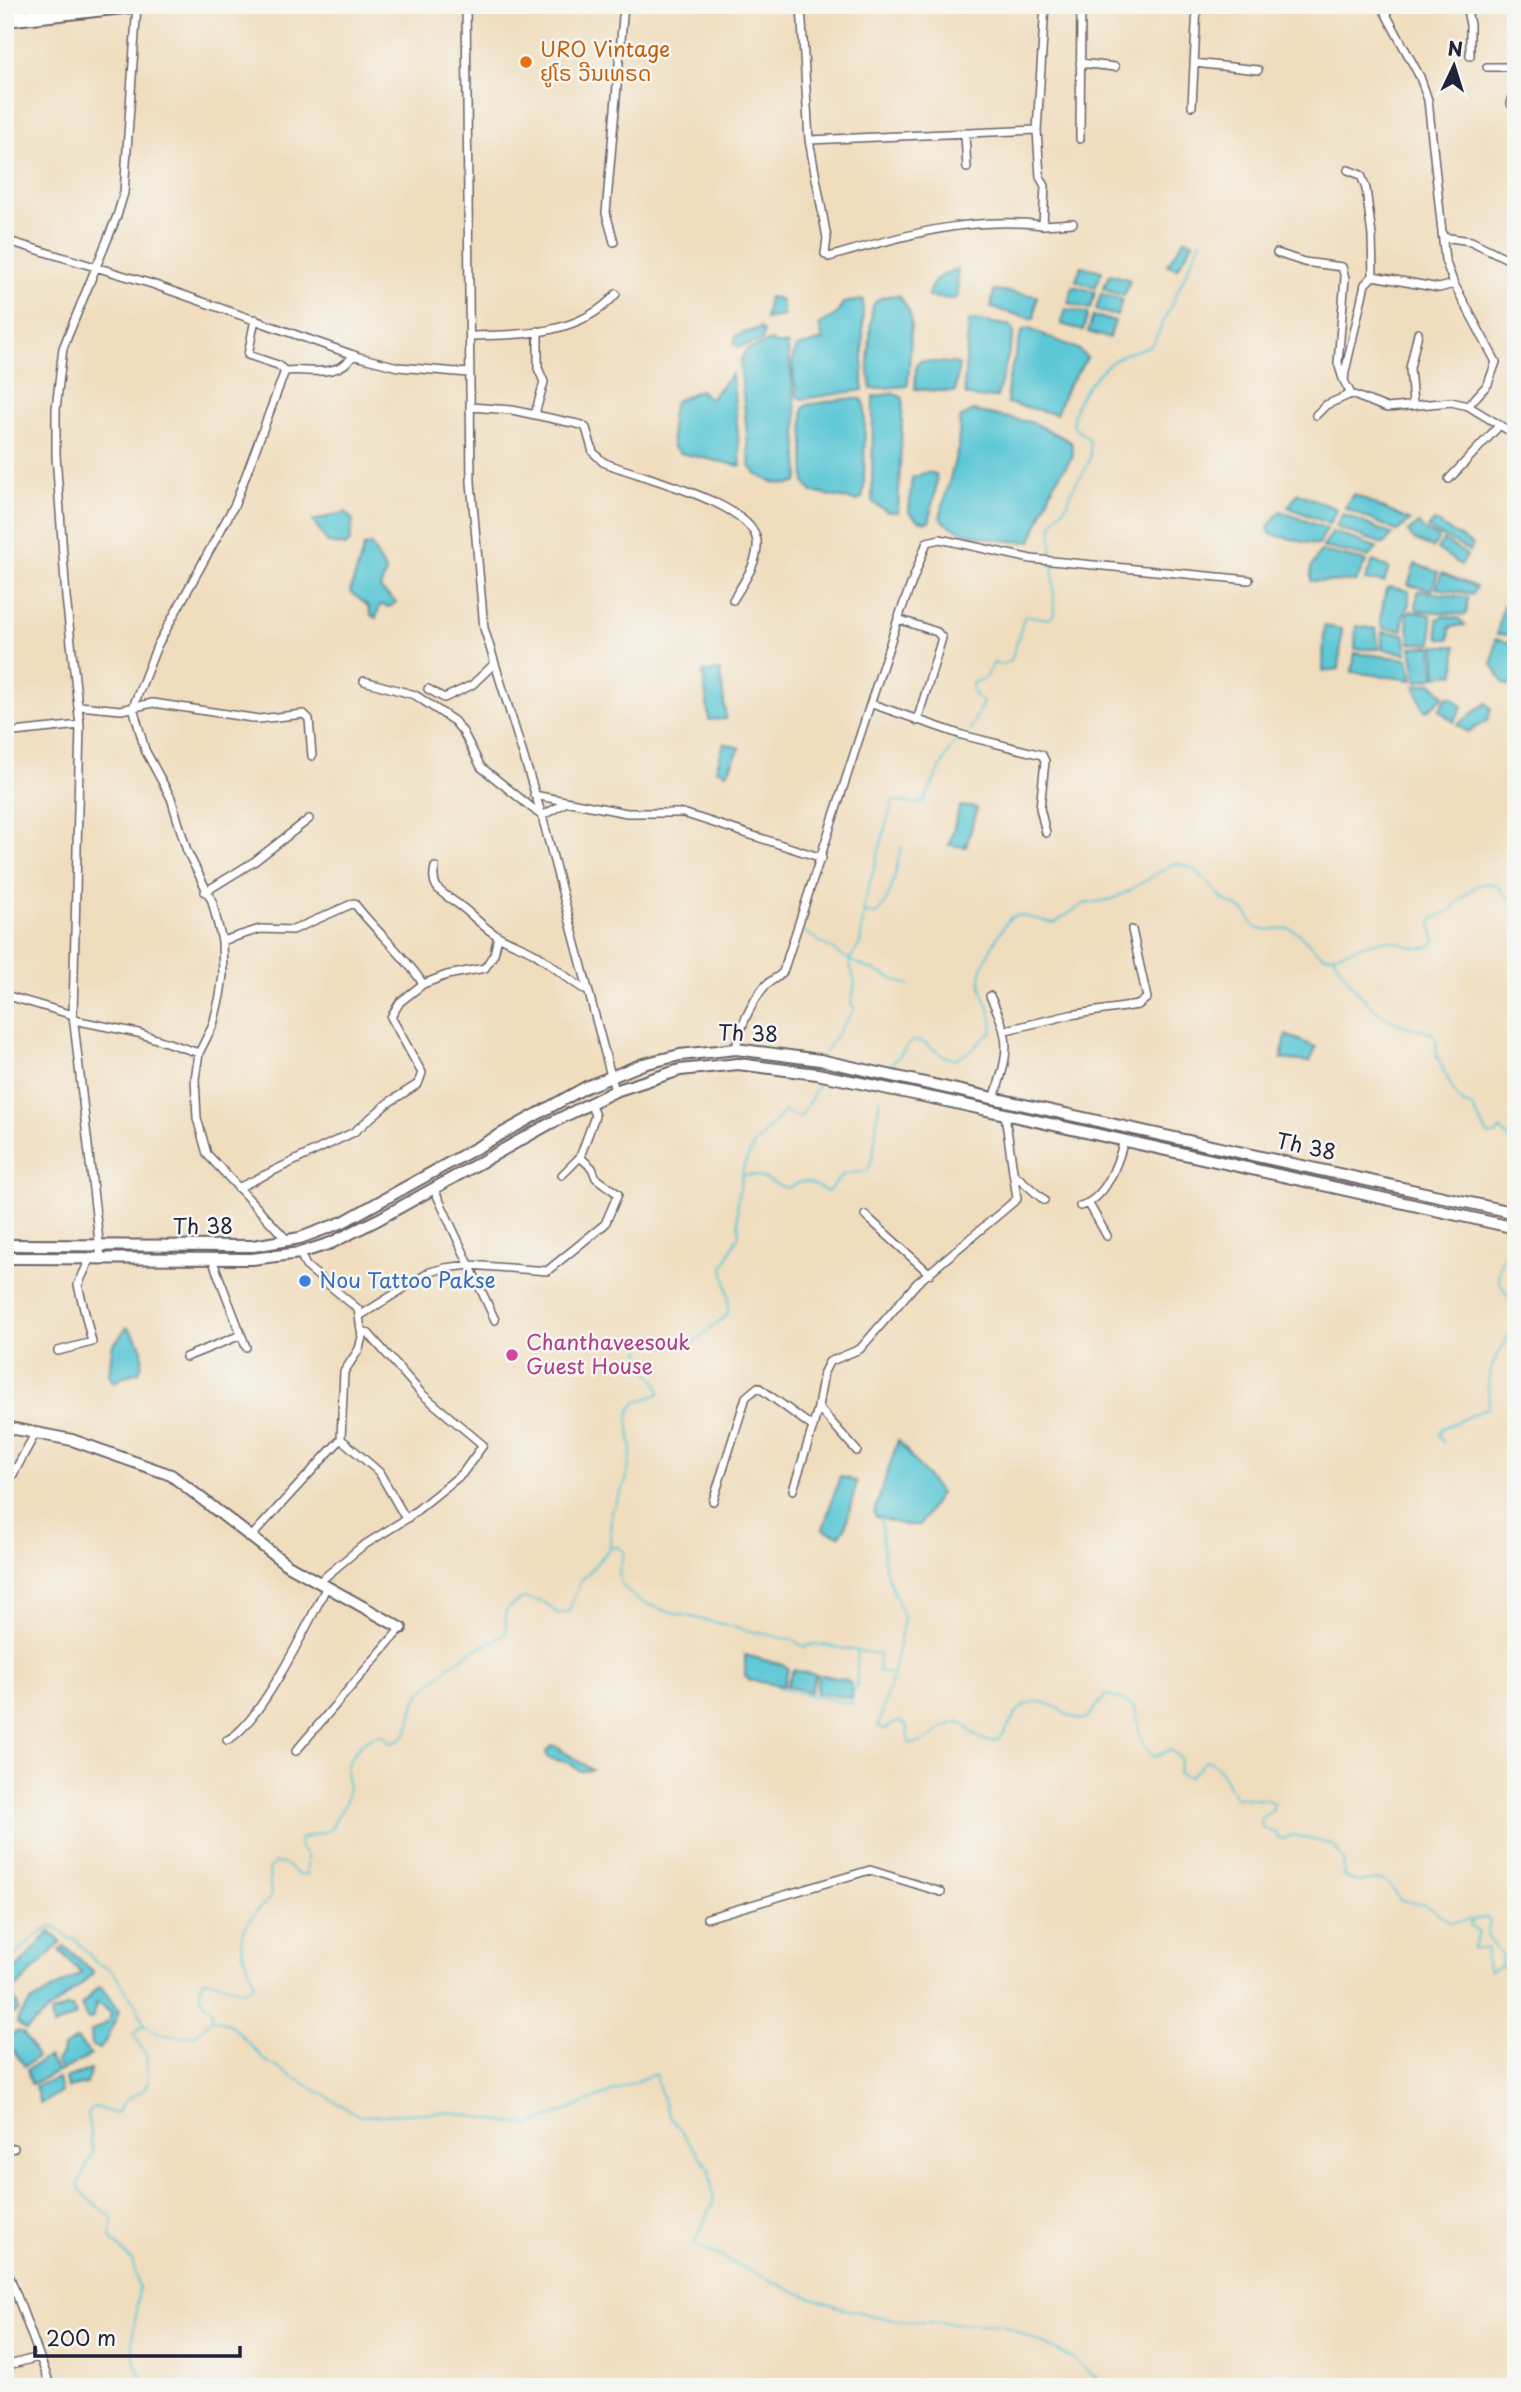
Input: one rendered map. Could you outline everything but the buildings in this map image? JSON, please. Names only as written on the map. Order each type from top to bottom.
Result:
[{"type":"highway","points":[[5,7],[19,5]]},
{"type":"highway","points":[[5,19],[132,5]]},
{"type":"street","points":[[58,1351],[92,1342],[78,1285],[96,1259],[100,1246],[73,1018],[80,725],[66,597],[55,455],[56,409],[63,348],[124,193],[137,5]]},
{"type":"street","points":[[466,5],[471,482],[484,630],[541,816],[615,1091]]},
{"type":"street","points":[[614,242],[607,213],[624,5]]},
{"type":"street","points":[[801,5],[809,140],[827,238],[826,257],[947,225],[1009,221],[1043,225],[1073,223]]},
{"type":"street","points":[[1043,225],[1045,186],[1040,177],[1037,130],[1045,5]]},
{"type":"street","points":[[1080,138],[1081,5]]},
{"type":"street","points":[[1192,106],[1196,5]]},
{"type":"street","points":[[1381,5],[1420,77],[1428,100],[1446,260],[1454,284],[1496,362],[1488,384],[1468,406]]},
{"type":"street","points":[[1466,5],[1470,25],[1470,56]]},
{"type":"street","points":[[1080,63],[1115,67]]},
{"type":"street","points":[[1194,63],[1258,70]]},
{"type":"street","points":[[1488,67],[1516,67]]},
{"type":"street","points":[[1511,104],[1516,85]]},
{"type":"street","points":[[809,140],[1037,130]]},
{"type":"street","points":[[965,135],[967,168]]},
{"type":"street","points":[[1344,381],[1365,284],[1373,276],[1366,189],[1361,175],[1348,170]]},
{"type":"street","points":[[1443,237],[1471,241],[1516,263]]},
{"type":"street","points":[[5,240],[96,266],[354,355],[398,367],[469,373]]},
{"type":"street","points":[[1277,253],[1304,262],[1342,267],[1345,278],[1338,363],[1351,394],[1387,408],[1451,402],[1468,406],[1498,427],[1516,435]]},
{"type":"street","points":[[1373,276],[1439,288],[1454,284]]},
{"type":"street","points":[[470,335],[561,327],[601,308],[616,294]]},
{"type":"street","points":[[255,319],[247,355],[278,365],[285,371],[328,372],[347,364],[354,355]]},
{"type":"street","points":[[535,414],[544,382],[538,368],[538,331]]},
{"type":"street","points":[[1413,404],[1410,368],[1418,332]]},
{"type":"street","points":[[285,371],[235,504],[157,646],[133,707],[145,750],[171,798],[187,851],[205,892],[212,901],[222,941],[223,975],[220,996],[213,1025],[199,1053],[195,1095],[197,1118],[206,1154],[288,1241]]},
{"type":"street","points":[[1315,415],[1326,405],[1351,394]]},
{"type":"street","points":[[470,407],[535,414],[586,428],[593,452],[603,462],[717,503],[746,521],[757,541],[756,555],[733,600]]},
{"type":"street","points":[[1449,479],[1498,427]]},
{"type":"street","points":[[736,1049],[751,1009],[766,985],[783,972],[923,548],[933,539],[1048,561],[1249,580]]},
{"type":"street","points":[[898,619],[937,632],[942,638],[917,721]]},
{"type":"street","points":[[428,689],[444,698],[472,685],[494,664]]},
{"type":"street","points":[[364,681],[415,695],[454,721],[481,767],[541,816]]},
{"type":"street","points":[[79,706],[121,710],[153,703],[259,719],[304,714],[309,719],[312,755]]},
{"type":"street","points":[[872,704],[917,721],[1042,755],[1045,761],[1040,808],[1046,833]]},
{"type":"street","points":[[5,733],[80,725]]},
{"type":"street","points":[[534,795],[627,813],[683,813],[822,858]]},
{"type":"street","points":[[541,816],[565,803]]},
{"type":"street","points":[[205,892],[255,861],[309,819]]},
{"type":"street","points":[[435,867],[433,878],[437,890],[498,937],[532,952],[564,978],[587,991]]},
{"type":"street","points":[[222,941],[260,929],[293,930],[354,903],[395,953],[407,959],[423,984]]},
{"type":"street","points":[[1006,1030],[1070,1015],[1138,1005],[1147,998],[1132,930]]},
{"type":"street","points":[[238,1188],[354,1132],[388,1103],[418,1084],[422,1073],[391,1017],[400,1002],[423,984],[447,975],[485,968],[494,954],[498,937]]},
{"type":"street","points":[[5,995],[73,1018],[138,1033],[199,1053]]},
{"type":"street","points":[[990,996],[1006,1030],[1004,1065],[994,1099]]},
{"type":"street","name":"Th 38","points":[[5,1245],[253,1246],[288,1241],[325,1229],[610,1076],[680,1055],[736,1049],[820,1060],[1516,1213]]},
{"type":"street","name":"Th 38","points":[[5,1258],[212,1259],[279,1258],[300,1254],[331,1243],[615,1091],[680,1070],[738,1064],[817,1074],[942,1100],[1516,1228]]},
{"type":"street","points":[[942,1100],[947,1088]]},
{"type":"street","points":[[562,1175],[580,1157],[595,1116],[590,1102]]},
{"type":"street","points":[[793,1490],[813,1427],[824,1372],[829,1362],[860,1349],[897,1309],[911,1289],[1017,1199],[1005,1115]]},
{"type":"street","points":[[1080,1206],[1089,1204],[1106,1186],[1124,1141]]},
{"type":"street","points":[[361,1315],[430,1272],[470,1265],[547,1271],[605,1224],[618,1194],[596,1178],[592,1168],[580,1157]]},
{"type":"street","points":[[1012,1172],[1044,1200]]},
{"type":"street","points":[[1384,1198],[1387,1185]]},
{"type":"street","points":[[434,1189],[495,1320]]},
{"type":"street","points":[[1089,1204],[1107,1236]]},
{"type":"street","points":[[866,1215],[930,1274]]},
{"type":"street","points":[[325,1229],[331,1243]]},
{"type":"street","points":[[250,1538],[341,1439],[344,1372],[359,1349],[363,1331],[361,1315],[348,1299],[306,1266],[300,1254]]},
{"type":"street","points":[[212,1259],[246,1347]]},
{"type":"street","points":[[227,1740],[239,1735],[275,1681],[323,1584],[361,1547],[406,1519],[462,1474],[484,1445],[439,1410],[369,1334],[363,1331]]},
{"type":"street","points":[[186,1357],[241,1335]]},
{"type":"street","points":[[713,1501],[746,1397],[754,1389],[758,1387],[813,1427]]},
{"type":"street","points":[[818,1407],[857,1451]]},
{"type":"street","points":[[5,1427],[36,1432],[115,1454],[171,1475],[286,1564],[401,1628],[296,1751]]},
{"type":"street","points":[[5,1489],[36,1432]]},
{"type":"street","points":[[341,1439],[379,1472],[406,1519]]},
{"type":"street","points":[[707,1918],[870,1870],[941,1892]]},
{"type":"street","points":[[5,2151],[14,2148]]},
{"type":"street","points":[[5,2264],[51,2387]]},
{"type":"street","points":[[5,2366],[39,2357]]},
{"type":"water","points":[[1185,239],[1193,242],[1178,268],[1167,265]]},
{"type":"water","points":[[1081,266],[1102,271],[1095,288],[1076,281]]},
{"type":"water","points":[[957,269],[958,296],[954,299],[928,297],[938,279]]},
{"type":"water","points":[[1110,274],[1130,280],[1124,296],[1103,289]]},
{"type":"water","points":[[1073,286],[1095,292],[1090,309],[1068,303]]},
{"type":"water","points":[[994,290],[1037,296],[1034,319],[991,308]]},
{"type":"water","points":[[1101,294],[1122,300],[1117,316],[1096,310]]},
{"type":"water","points":[[900,296],[911,320],[907,386],[871,389],[868,364],[872,308],[876,301],[883,297]]},
{"type":"water","points":[[769,297],[780,299],[784,316],[765,319]]},
{"type":"water","points":[[863,300],[863,390],[802,399],[797,396],[793,364],[797,347],[823,340],[819,325],[837,314],[843,303]]},
{"type":"water","points":[[1066,309],[1088,314],[1083,330],[1061,324]]},
{"type":"water","points":[[1093,316],[1115,321],[1109,338],[1088,332]]},
{"type":"water","points":[[969,321],[1011,326],[1014,333],[997,397],[978,398],[966,395],[964,387]]},
{"type":"water","points":[[760,328],[764,332],[762,341],[739,347],[734,343],[736,336]]},
{"type":"water","points":[[1027,328],[1078,349],[1087,358],[1066,389],[1056,414],[1007,403],[1008,382],[1022,331]]},
{"type":"water","points":[[772,341],[775,344],[787,344],[796,409],[799,478],[796,483],[790,484],[764,479],[750,466],[740,362],[746,350]]},
{"type":"water","points":[[921,361],[959,364],[955,392],[915,389],[916,365]]},
{"type":"water","points":[[732,374],[741,466],[680,453],[672,446],[671,416],[675,401],[700,390],[710,399]]},
{"type":"water","points":[[893,393],[903,398],[898,512],[888,512],[872,502],[873,397]]},
{"type":"water","points":[[862,399],[865,405],[864,487],[862,498],[857,501],[812,492],[805,483],[803,409],[807,405]]},
{"type":"water","points":[[973,411],[1034,423],[1071,442],[1073,456],[1054,483],[1031,541],[982,537],[956,529],[940,517],[958,448],[960,418]]},
{"type":"water","points":[[927,472],[936,474],[937,480],[930,520],[927,522],[918,520],[909,512],[912,478]]},
{"type":"water","points":[[1298,493],[1337,509],[1329,524],[1288,507]]},
{"type":"water","points":[[1353,494],[1410,521],[1397,531],[1345,508]]},
{"type":"water","points":[[1280,511],[1327,529],[1318,545],[1270,534],[1268,527]]},
{"type":"water","points":[[345,512],[353,520],[350,542],[345,546],[328,543],[313,521]]},
{"type":"water","points":[[1343,514],[1393,535],[1383,544],[1335,527]]},
{"type":"water","points":[[1434,521],[1473,545],[1469,551],[1428,528]]},
{"type":"water","points":[[1419,523],[1424,530],[1439,537],[1433,548],[1413,539],[1408,532]]},
{"type":"water","points":[[1333,532],[1378,548],[1368,557],[1323,547]]},
{"type":"water","points":[[1443,540],[1467,555],[1461,565],[1437,549]]},
{"type":"water","points":[[371,545],[386,572],[380,589],[396,602],[390,607],[380,605],[376,618],[371,615],[368,606],[350,592],[364,547]]},
{"type":"water","points":[[1321,551],[1366,561],[1356,582],[1311,581],[1311,568]]},
{"type":"water","points":[[1373,561],[1389,568],[1384,582],[1365,580]]},
{"type":"water","points":[[1415,564],[1438,572],[1432,590],[1408,585]]},
{"type":"water","points":[[1442,573],[1476,587],[1473,594],[1436,588]]},
{"type":"water","points":[[1390,587],[1409,591],[1403,630],[1383,628],[1380,620],[1386,589]]},
{"type":"water","points":[[1418,591],[1468,597],[1466,615],[1418,610]]},
{"type":"water","points":[[1503,605],[1516,606],[1516,636],[1497,634]]},
{"type":"water","points":[[1411,611],[1431,615],[1432,643],[1410,643],[1407,614]]},
{"type":"water","points":[[1443,616],[1459,619],[1465,625],[1450,627],[1449,639],[1438,636],[1437,619]]},
{"type":"water","points":[[1324,626],[1342,629],[1339,669],[1323,671]]},
{"type":"water","points":[[1356,626],[1376,629],[1379,649],[1355,649]]},
{"type":"water","points":[[1382,632],[1404,634],[1407,654],[1382,649]]},
{"type":"water","points":[[1496,639],[1516,644],[1516,687],[1504,684],[1492,664]]},
{"type":"water","points":[[1432,646],[1435,677],[1417,682],[1411,647]]},
{"type":"water","points":[[1435,646],[1456,646],[1455,674],[1437,676]]},
{"type":"water","points":[[1355,653],[1408,659],[1413,680],[1352,672]]},
{"type":"water","points":[[720,671],[726,719],[709,720],[703,672]]},
{"type":"water","points":[[1432,683],[1444,696],[1427,711],[1423,709],[1415,686]]},
{"type":"water","points":[[1447,697],[1453,697],[1462,707],[1454,722],[1439,710]]},
{"type":"water","points":[[1486,703],[1491,708],[1488,720],[1468,732],[1457,725]]},
{"type":"water","points":[[724,743],[740,748],[727,773],[716,769]]},
{"type":"water","points":[[960,806],[977,808],[966,847],[949,845]]},
{"type":"water","points":[[1286,1035],[1316,1047],[1310,1062],[1281,1059]]},
{"type":"water","points":[[127,1327],[141,1348],[141,1365],[139,1372],[124,1376],[114,1383],[109,1376],[112,1347]]},
{"type":"water","points":[[898,1440],[940,1493],[920,1525],[905,1525],[876,1517],[874,1513]]},
{"type":"water","points":[[840,1476],[857,1482],[845,1528],[839,1536],[823,1529]]},
{"type":"water","points":[[745,1655],[783,1665],[788,1669],[783,1686],[749,1680],[745,1675]]},
{"type":"water","points":[[793,1670],[816,1675],[810,1692],[786,1686]]},
{"type":"water","points":[[818,1676],[847,1680],[851,1684],[851,1698],[816,1693]]},
{"type":"water","points":[[552,1746],[592,1770],[580,1771],[569,1763],[548,1758],[546,1752]]},
{"type":"water","points":[[50,1932],[61,1942],[12,1992],[19,2010],[6,2018],[5,1981]]},
{"type":"water","points":[[64,1946],[93,1971],[91,1976],[26,2030],[17,2023],[31,2002],[81,1973],[60,1950]]},
{"type":"water","points":[[101,1987],[119,2011],[108,2038],[99,2049],[92,2045],[91,2032],[108,2021],[111,2013],[97,2002],[92,2019],[87,2019],[81,2006]]},
{"type":"water","points":[[72,2007],[76,2016],[53,2026],[51,2014]]},
{"type":"water","points":[[18,2031],[24,2034],[37,2057],[25,2066],[5,2040],[6,2036]]},
{"type":"water","points":[[77,2039],[91,2055],[61,2071],[56,2061],[62,2055],[63,2047]]},
{"type":"water","points":[[48,2057],[58,2072],[31,2084],[27,2070]]},
{"type":"water","points":[[90,2070],[87,2084],[67,2088],[65,2078]]},
{"type":"water","points":[[58,2079],[61,2092],[40,2104],[35,2086]]},
{"type":"waterway","points":[[1052,558],[1054,523],[1068,503],[1089,459],[1089,439],[1073,426],[1077,404],[1089,384],[1105,368],[1123,355],[1154,342],[1201,241]]},
{"type":"waterway","points":[[970,731],[983,702],[973,694],[972,683],[984,679],[994,663],[1000,665],[1011,661],[1025,615],[1048,619],[1054,615],[1053,563]]},
{"type":"waterway","points":[[824,1053],[855,1008],[851,1004],[855,983],[849,960],[860,944],[865,900],[893,801],[917,804],[924,801],[951,747],[963,738]]},
{"type":"waterway","points":[[863,913],[877,914],[887,899],[901,847]]},
{"type":"waterway","points":[[890,1066],[911,1042],[923,1043],[944,1056],[956,1058],[967,1053],[992,1032],[992,1018],[982,992],[980,978],[992,947],[1010,918],[1018,915],[1054,923],[1084,904],[1112,899],[1129,891],[1174,863],[1189,867],[1200,875],[1223,899],[1247,914],[1255,927],[1264,930],[1291,929],[1325,956],[1382,941],[1426,948],[1435,941],[1431,924],[1433,919],[1449,911],[1470,890],[1482,884],[1497,885],[1507,897],[1516,899]]},
{"type":"waterway","points":[[805,932],[849,960],[910,986]]},
{"type":"waterway","points":[[1334,957],[1354,987],[1379,1013],[1400,1024],[1436,1036],[1437,1057],[1454,1092],[1462,1103],[1472,1107],[1488,1135],[1496,1135],[1500,1129],[1516,1146]]},
{"type":"waterway","points":[[145,2387],[134,2360],[132,2344],[139,2287],[132,2261],[110,2238],[112,2219],[84,2195],[78,2184],[93,2152],[87,2113],[95,2107],[116,2114],[125,2101],[142,2091],[148,2082],[146,2055],[133,2033],[144,2025],[168,2035],[194,2036],[212,2019],[212,2011],[200,1994],[203,1980],[244,1991],[253,1985],[242,1940],[247,1924],[257,1910],[271,1898],[269,1869],[275,1863],[285,1864],[298,1874],[307,1874],[307,1856],[299,1846],[300,1839],[330,1830],[348,1792],[346,1767],[361,1744],[375,1735],[383,1735],[390,1743],[404,1736],[421,1693],[457,1661],[505,1634],[505,1613],[515,1603],[524,1598],[546,1603],[558,1614],[569,1611],[580,1582],[610,1548],[611,1512],[626,1481],[632,1450],[628,1420],[630,1410],[637,1402],[657,1395],[660,1391],[655,1379],[640,1365],[641,1346],[649,1340],[667,1347],[690,1345],[727,1315],[729,1299],[723,1267],[739,1234],[737,1204],[744,1165],[753,1146],[784,1111],[800,1118],[819,1084]]},
{"type":"waterway","points":[[744,1175],[757,1176],[789,1188],[800,1182],[808,1182],[827,1192],[844,1174],[867,1171],[873,1156],[880,1099]]},
{"type":"waterway","points":[[1512,1235],[1500,1265],[1499,1277],[1516,1314]]},
{"type":"waterway","points":[[1444,1443],[1439,1434],[1443,1428],[1489,1407],[1488,1382],[1492,1366],[1516,1322]]},
{"type":"waterway","points":[[881,1519],[885,1569],[904,1619],[893,1673]]},
{"type":"waterway","points":[[610,1548],[618,1547],[624,1552],[619,1573],[621,1584],[637,1600],[666,1611],[795,1641],[804,1647],[815,1644],[879,1654],[878,1671],[893,1674],[878,1726],[885,1729],[901,1722],[907,1726],[909,1744],[923,1741],[946,1726],[960,1722],[982,1739],[992,1741],[999,1738],[1016,1714],[1032,1702],[1050,1704],[1080,1720],[1088,1717],[1106,1695],[1122,1699],[1135,1708],[1140,1735],[1149,1752],[1154,1757],[1171,1750],[1181,1758],[1178,1774],[1189,1777],[1206,1761],[1211,1762],[1219,1769],[1235,1797],[1268,1800],[1274,1804],[1273,1810],[1261,1818],[1262,1828],[1276,1833],[1278,1838],[1284,1839],[1293,1835],[1334,1845],[1344,1862],[1344,1876],[1354,1881],[1385,1882],[1400,1900],[1425,1905],[1451,1922],[1487,1918],[1490,1922],[1487,1935],[1502,1955],[1501,1966]]},
{"type":"waterway","points":[[777,1688],[852,1704],[854,1687],[857,1686],[857,1654]]},
{"type":"waterway","points":[[1472,1920],[1470,1926],[1479,1933],[1473,1949],[1488,1949],[1485,1960],[1490,1971],[1501,1966],[1516,1967]]},
{"type":"waterway","points":[[6,1964],[36,1935],[54,1926],[70,1939],[74,1938],[96,1962],[112,1971],[137,2006],[144,2025]]},
{"type":"waterway","points":[[213,2019],[231,2025],[266,2061],[360,2116],[449,2112],[529,2126],[655,2074],[667,2112],[709,2169],[714,2201],[694,2244],[795,2292],[845,2309],[899,2321],[1004,2325],[1072,2358],[1108,2387]]},
{"type":"place","name":"URO Vintage ຢູໂຣ ວີນເທຣດ","points":[[526,62]]},
{"type":"place","name":"Nou Tattoo Pakse","points":[[305,1281]]},
{"type":"place","name":"Chanthaveesouk Guest House","points":[[512,1355]]}]
